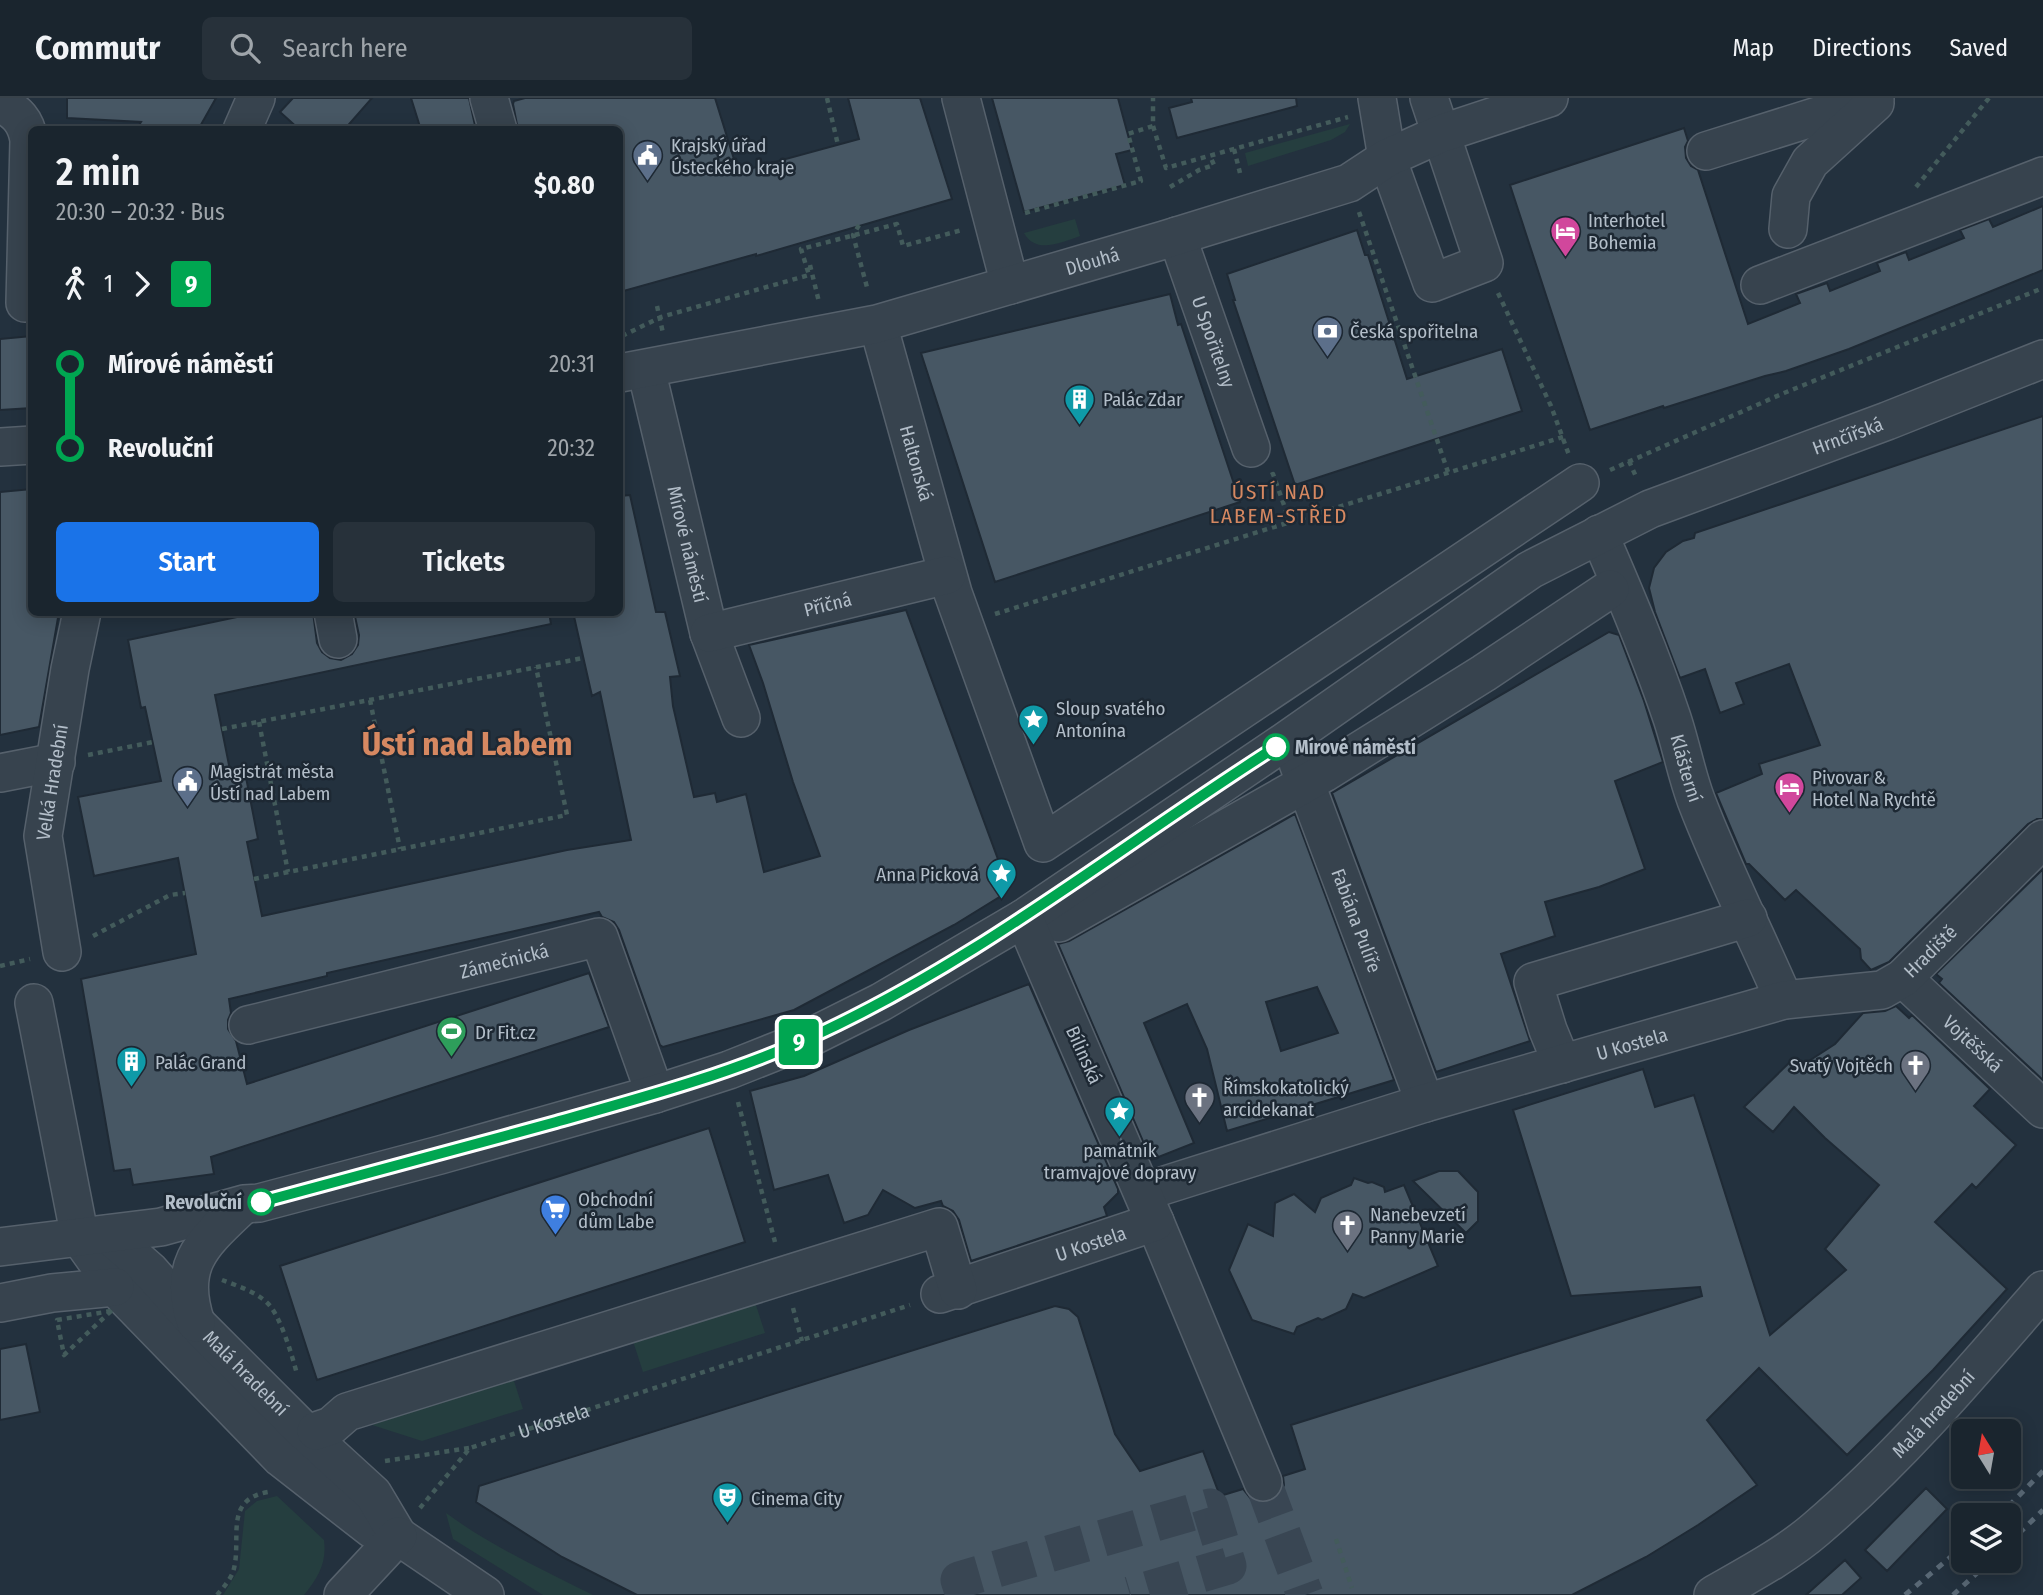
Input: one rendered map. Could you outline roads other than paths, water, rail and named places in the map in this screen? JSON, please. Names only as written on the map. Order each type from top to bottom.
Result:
[{"type":"street","points":[[244,126],[256,98]]},
{"type":"street","points":[[489,98],[497,126]]},
{"type":"street","points":[[961,98],[1010,285]]},
{"type":"street","points":[[1368,106],[1432,283],[1484,263],[1429,98]]},
{"type":"street","name":"Dlouhá","points":[[643,361],[877,324],[1349,183],[1387,158],[1440,134],[1549,98]]},
{"type":"street","points":[[1706,151],[1875,98]]},
{"type":"street","points":[[1788,229],[1791,196],[1810,162],[1881,98]]},
{"type":"street","points":[[10,103],[26,124],[28,138]]},
{"type":"street","points":[[1760,285],[2043,176]]},
{"type":"street","points":[[25,303],[28,213]]},
{"type":"street","name":"U Spořitelny","points":[[1177,236],[1251,447]]},
{"type":"street","name":"Haltonská","points":[[881,335],[955,597]]},
{"type":"street","name":"Hrnčířská","points":[[1599,534],[1645,498],[1887,421],[2043,359]]},
{"type":"street","name":"Mírové náměstí","points":[[643,361],[709,633],[741,718]]},
{"type":"street","points":[[0,447],[28,445]]},
{"type":"street","points":[[955,597],[1043,843],[1580,483]]},
{"type":"street","points":[[0,1247],[162,1227],[244,1204],[259,1203],[655,1094],[729,1070],[807,1039],[881,1002],[1024,918],[1284,742],[1530,570],[1599,534]]},
{"type":"street","name":"Klášterní","points":[[1599,534],[1672,718],[1696,798],[1734,894],[1748,918],[1784,1000]]},
{"type":"street","points":[[1059,923],[1306,783],[1484,673],[1610,589]]},
{"type":"street","name":"Příčná","points":[[709,633],[955,597]]},
{"type":"street","name":"Velká Hradební","points":[[62,952],[43,836],[81,616]]},
{"type":"street","name":"Fabiána Pulíře","points":[[1284,742],[1306,783],[1425,1103]]},
{"type":"street","points":[[0,773],[56,762]]},
{"type":"street","name":"Hradiště","points":[[1784,1000],[1882,990],[1903,978],[2043,839]]},
{"type":"street","name":"Bílinská","points":[[1024,918],[1149,1207],[1263,1482]]},
{"type":"street","points":[[1562,1063],[1533,982],[1748,918]]},
{"type":"street","name":"Zámečnická","points":[[248,1025],[599,937],[655,1094]]},
{"type":"street","name":"Vojtěšská","points":[[1903,978],[2043,1109]]},
{"type":"street","name":"U Kostela","points":[[316,1432],[331,1426],[347,1412],[939,1227],[949,1292],[1149,1207],[1425,1103],[1784,1000]]},
{"type":"street","points":[[0,1303],[52,1293],[113,1299],[94,1236],[34,1003]]},
{"type":"street","points":[[196,1323],[188,1299],[191,1267],[211,1236],[244,1204]]},
{"type":"street","name":"Malá hradební","points":[[94,1236],[150,1271],[196,1323],[304,1431],[373,1494],[398,1536]]},
{"type":"street","name":"Malá hradební","points":[[1713,1595],[1745,1577],[1814,1530],[1914,1437],[2043,1290]]},
{"type":"street","name":"Malá hradební","points":[[113,1299],[281,1458],[372,1530],[398,1536],[485,1595]]},
{"type":"street","name":"Malá hradební","points":[[1762,1595],[1778,1580],[1814,1530]]},
{"type":"street","points":[[343,1595],[398,1536]]},
{"type":"tunnel","points":[[1263,1482],[1305,1595]]},
{"type":"tunnel","points":[[964,1595],[959,1580],[1210,1507],[1228,1566],[1130,1595]]},
{"type":"tram line","points":[[1115,1127],[1125,1148]]},
{"type":"railway","points":[[2012,1503],[2043,1471]]},
{"type":"railway","points":[[2021,1531],[2043,1510]]},
{"type":"railway","points":[[1905,1595],[1951,1557]]},
{"type":"railway","points":[[1953,1595],[1977,1573]]},
{"type":"place","name":"Krajský úřad Ústeckého kraje","points":[[648,183]]},
{"type":"place","name":"Interhotel Bohemia","points":[[1565,258]]},
{"type":"place","name":"Česká spořitelna","points":[[1327,358]]},
{"type":"place","name":"Palác Zdar","points":[[1080,426]]},
{"type":"place","name":"Sloup svatého Antonína","points":[[1033,746]]},
{"type":"place","name":"Mírové náměstí","points":[[1276,747]]},
{"type":"place","name":"Magistrát města Ústí nad Labem","points":[[187,809]]},
{"type":"place","name":"Pivovar & Hotel Na Rychtě","points":[[1789,815]]},
{"type":"place","name":"Anna Picková","points":[[1002,901]]},
{"type":"place","name":"Dr Fit.cz","points":[[452,1059]]},
{"type":"place","name":"Palác Grand","points":[[132,1089]]},
{"type":"place","name":"Svatý Vojtěch","points":[[1916,1092]]},
{"type":"place","name":"Římskokatolický arcidekanat","points":[[1200,1125]]},
{"type":"place","name":"památník tramvajové dopravy","points":[[1120,1138]]},
{"type":"place","name":"Revoluční","points":[[261,1202]]},
{"type":"place","name":"Obchodní dům Labe","points":[[555,1237]]},
{"type":"place","name":"Nanebevzetí Panny Marie","points":[[1347,1252]]},
{"type":"place","name":"Cinema City","points":[[728,1525]]},
{"type":"district","name":"ÚSTÍ NAD LABEM-STŘED","points":[[1279,504]]},
{"type":"district","name":"Ústí nad Labem","points":[[467,744]]}]
